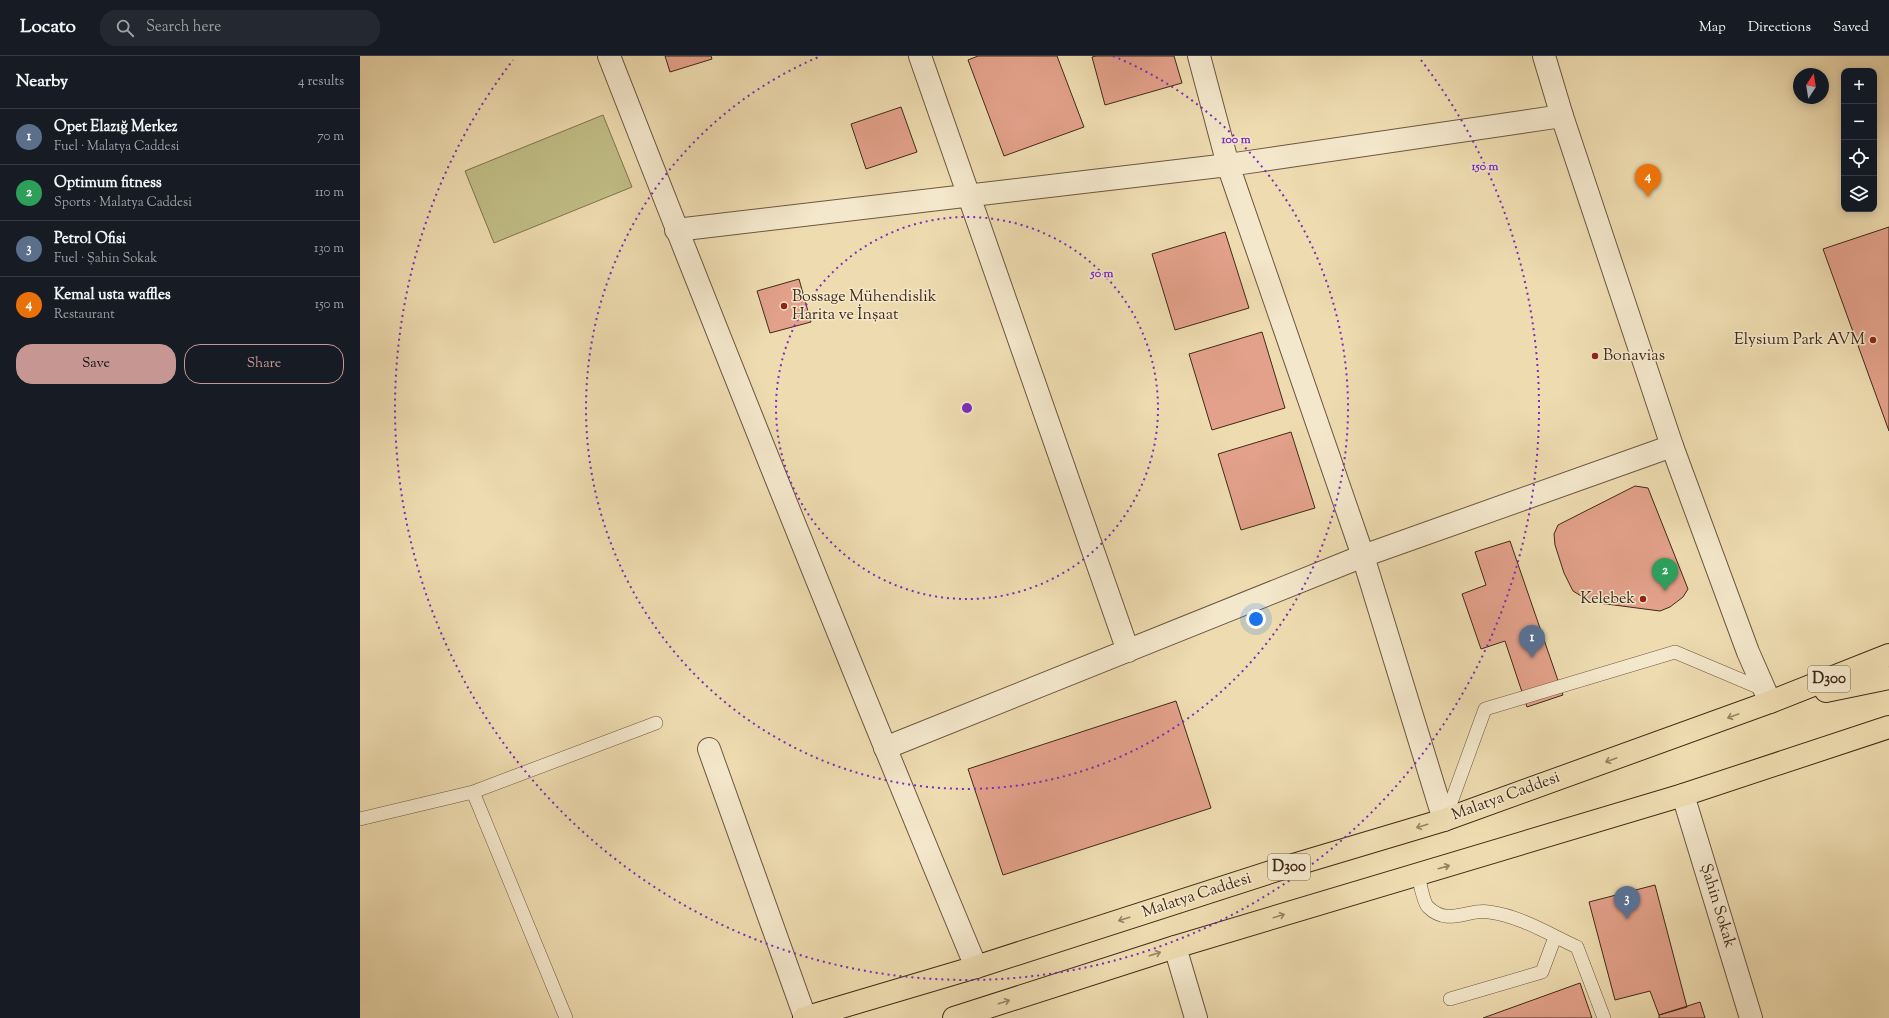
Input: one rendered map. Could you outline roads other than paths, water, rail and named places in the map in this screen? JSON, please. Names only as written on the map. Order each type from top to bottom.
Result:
[{"type":"highway","name":"D300","points":[[1767,696],[1889,655]]},
{"type":"highway","points":[[1767,696],[1889,678]]},
{"type":"highway","name":"Malatya Caddesi","points":[[805,1018],[976,967],[1280,870],[1444,820],[1767,696]]},
{"type":"highway","points":[[954,1018],[1175,947],[1683,795],[1889,727]]},
{"type":"highway","points":[[1812,752],[1889,740]]},
{"type":"street","points":[[609,56],[676,230],[885,748],[976,967]]},
{"type":"street","points":[[920,56],[1128,651]]},
{"type":"street","points":[[1199,56],[1228,165],[1362,556],[1444,820]]},
{"type":"street","points":[[1544,56],[1562,116],[1672,446],[1748,652],[1767,696]]},
{"type":"street","points":[[676,230],[1228,165],[1562,116]]},
{"type":"street","points":[[885,748],[1362,556],[1672,446]]},
{"type":"street","points":[[709,749],[805,1018]]},
{"type":"street","name":"Şahin Sokak","points":[[1683,795],[1751,1018]]},
{"type":"street","points":[[1175,947],[1196,1018]]},
{"type":"lane","points":[[1444,820],[1485,709],[1675,652],[1767,696]]},
{"type":"lane","points":[[360,819],[473,792],[656,723]]},
{"type":"lane","points":[[473,792],[566,1018]]},
{"type":"lane","points":[[1418,875],[1426,906],[1433,911],[1457,917],[1488,911],[1515,919],[1577,947],[1604,1018]]},
{"type":"lane","points":[[1450,999],[1542,972],[1556,937]]},
{"type":"place","name":"Kemal usta waffles","points":[[1648,197]]},
{"type":"place","name":"Bossage Mühendislik Harita ve İnşaat","points":[[784,306]]},
{"type":"place","name":"Elysium Park AVM","points":[[1873,340]]},
{"type":"place","name":"Bonavias","points":[[1595,356]]},
{"type":"place","name":"Optimum fitness","points":[[1665,591]]},
{"type":"place","name":"Kelebek","points":[[1643,599]]},
{"type":"place","name":"Opet Elazığ Merkez","points":[[1532,658]]},
{"type":"place","name":"Petrol Ofisi","points":[[1627,919]]}]
